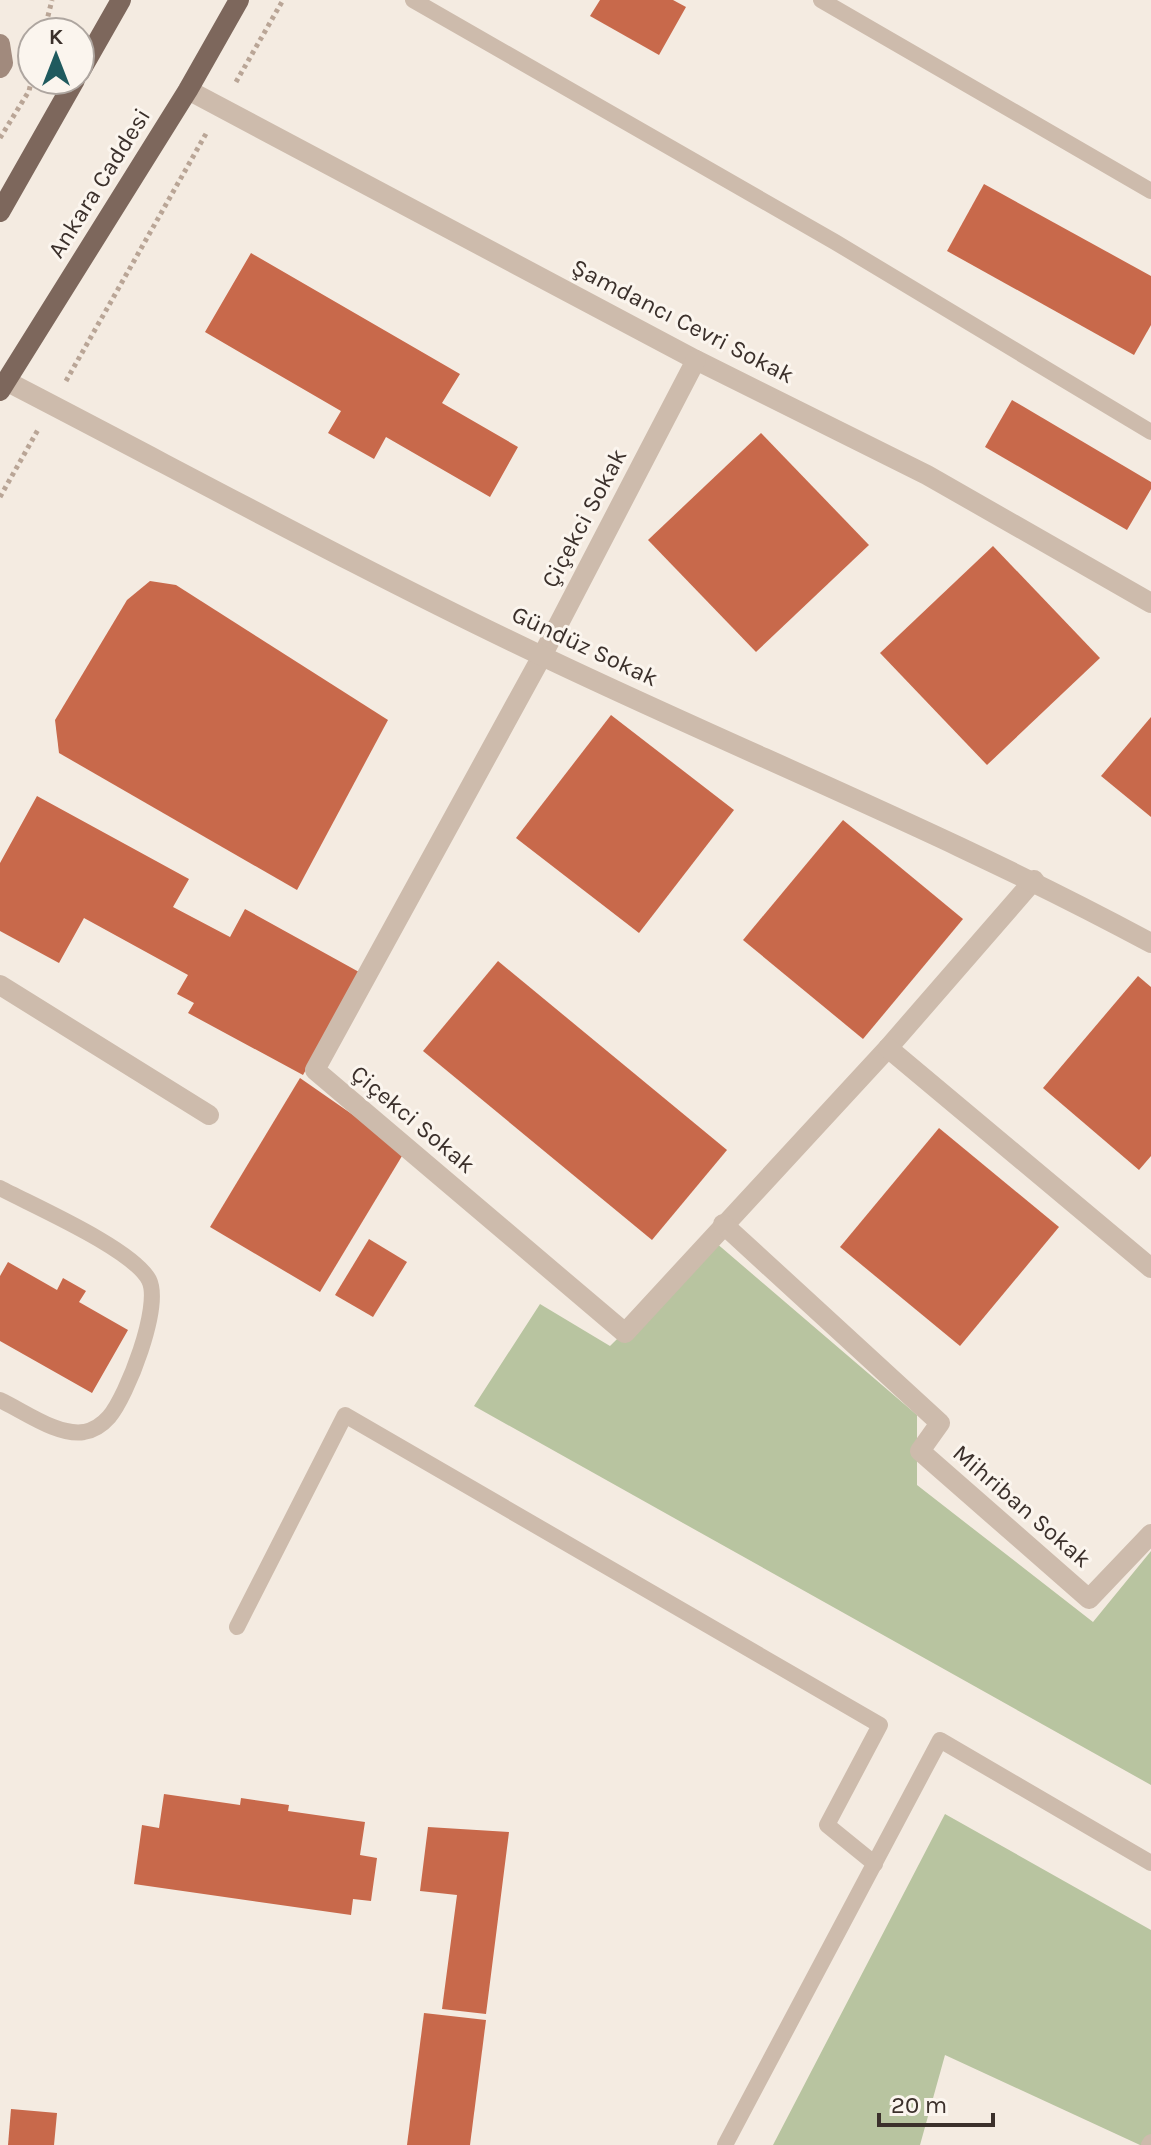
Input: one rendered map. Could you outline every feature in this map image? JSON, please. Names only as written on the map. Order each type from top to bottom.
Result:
[{"type":"main road","points":[[96,44],[121,0]]},
{"type":"main road","name":"Ankara Caddesi","points":[[3,386],[188,90],[239,0]]},
{"type":"main road","points":[[0,212],[66,96]]},
{"type":"street","points":[[0,44],[0,68]]},
{"type":"street","name":"Şamdancı Cevri Sokak","points":[[188,90],[696,360],[927,475],[1151,603]]},
{"type":"street","name":"Çiçekci Sokak","points":[[696,360],[542,656],[315,1070],[625,1333],[888,1048],[1034,880]]},
{"type":"street","name":"Gündüz Sokak","points":[[3,386],[52,405],[542,656],[1034,880],[1151,943]]},
{"type":"street","points":[[0,985],[209,1115]]},
{"type":"street","points":[[888,1048],[1151,1268]]},
{"type":"street","name":"Mihriban Sokak","points":[[723,1224],[940,1423],[920,1451],[1089,1599],[1151,1534]]},
{"type":"lane","points":[[413,0],[835,242],[1151,432]]},
{"type":"lane","points":[[821,0],[1151,191]]},
{"type":"lane","points":[[0,1188],[129,1257],[150,1281],[152,1302],[142,1345],[112,1414],[98,1428],[65,1432],[0,1400]]},
{"type":"lane","points":[[237,1627],[345,1415],[880,1725],[827,1825],[875,1864]]},
{"type":"lane","points":[[725,2145],[940,1740],[1151,1863]]},
{"type":"path","points":[[0,497],[283,0]]},
{"type":"path","points":[[0,138],[26,96]]},
{"type":"green space","points":[[715,1242],[917,1415],[917,1485],[1093,1622],[1151,1551],[1151,1785],[474,1406],[540,1304],[610,1346]]},
{"type":"green space","points":[[945,1814],[1151,1930],[1151,2139],[1148,2145],[1140,2145],[945,2055],[920,2145],[773,2145]]},
{"type":"building","points":[[600,0],[673,0],[686,7],[659,55],[590,16]]},
{"type":"building","points":[[984,184],[1151,276],[1151,325],[1134,355],[947,251]]},
{"type":"building","points":[[251,253],[460,374],[442,403],[518,447],[490,497],[386,437],[374,459],[328,433],[341,411],[205,332]]},
{"type":"building","points":[[1012,400],[1151,482],[1151,489],[1127,530],[985,447]]},
{"type":"building","points":[[761,433],[869,545],[756,652],[648,540]]},
{"type":"building","points":[[993,546],[1100,658],[987,765],[880,653]]},
{"type":"building","points":[[150,581],[176,585],[388,720],[297,890],[59,753],[55,720],[127,600]]},
{"type":"building","points":[[611,715],[734,810],[639,933],[516,838]]},
{"type":"building","points":[[1151,717],[1151,817],[1101,776]]},
{"type":"building","points":[[37,796],[189,879],[173,907],[230,937],[245,909],[359,972],[303,1075],[188,1013],[194,1003],[177,994],[188,975],[84,918],[59,963],[0,931],[0,863]]},
{"type":"building","points":[[843,820],[963,919],[863,1039],[743,940]]},
{"type":"building","points":[[498,961],[727,1150],[652,1240],[423,1051]]},
{"type":"building","points":[[1138,976],[1151,987],[1151,1156],[1139,1170],[1043,1088]]},
{"type":"building","points":[[300,1078],[405,1151],[320,1292],[210,1227]]},
{"type":"building","points":[[939,1128],[1059,1227],[960,1346],[840,1247]]},
{"type":"building","points":[[369,1239],[407,1262],[373,1317],[335,1295]]},
{"type":"building","points":[[8,1262],[57,1290],[63,1278],[86,1291],[79,1302],[128,1330],[92,1393],[0,1341],[0,1276]]},
{"type":"building","points":[[164,1794],[240,1805],[241,1798],[289,1805],[288,1811],[365,1822],[360,1855],[377,1858],[371,1901],[353,1899],[351,1915],[134,1884],[142,1825],[159,1828]]},
{"type":"building","points":[[428,1827],[509,1832],[486,2014],[442,2009],[457,1895],[420,1891]]},
{"type":"building","points":[[424,2013],[486,2020],[470,2145],[407,2145]]},
{"type":"building","points":[[11,2109],[57,2113],[54,2145],[8,2145]]}]
